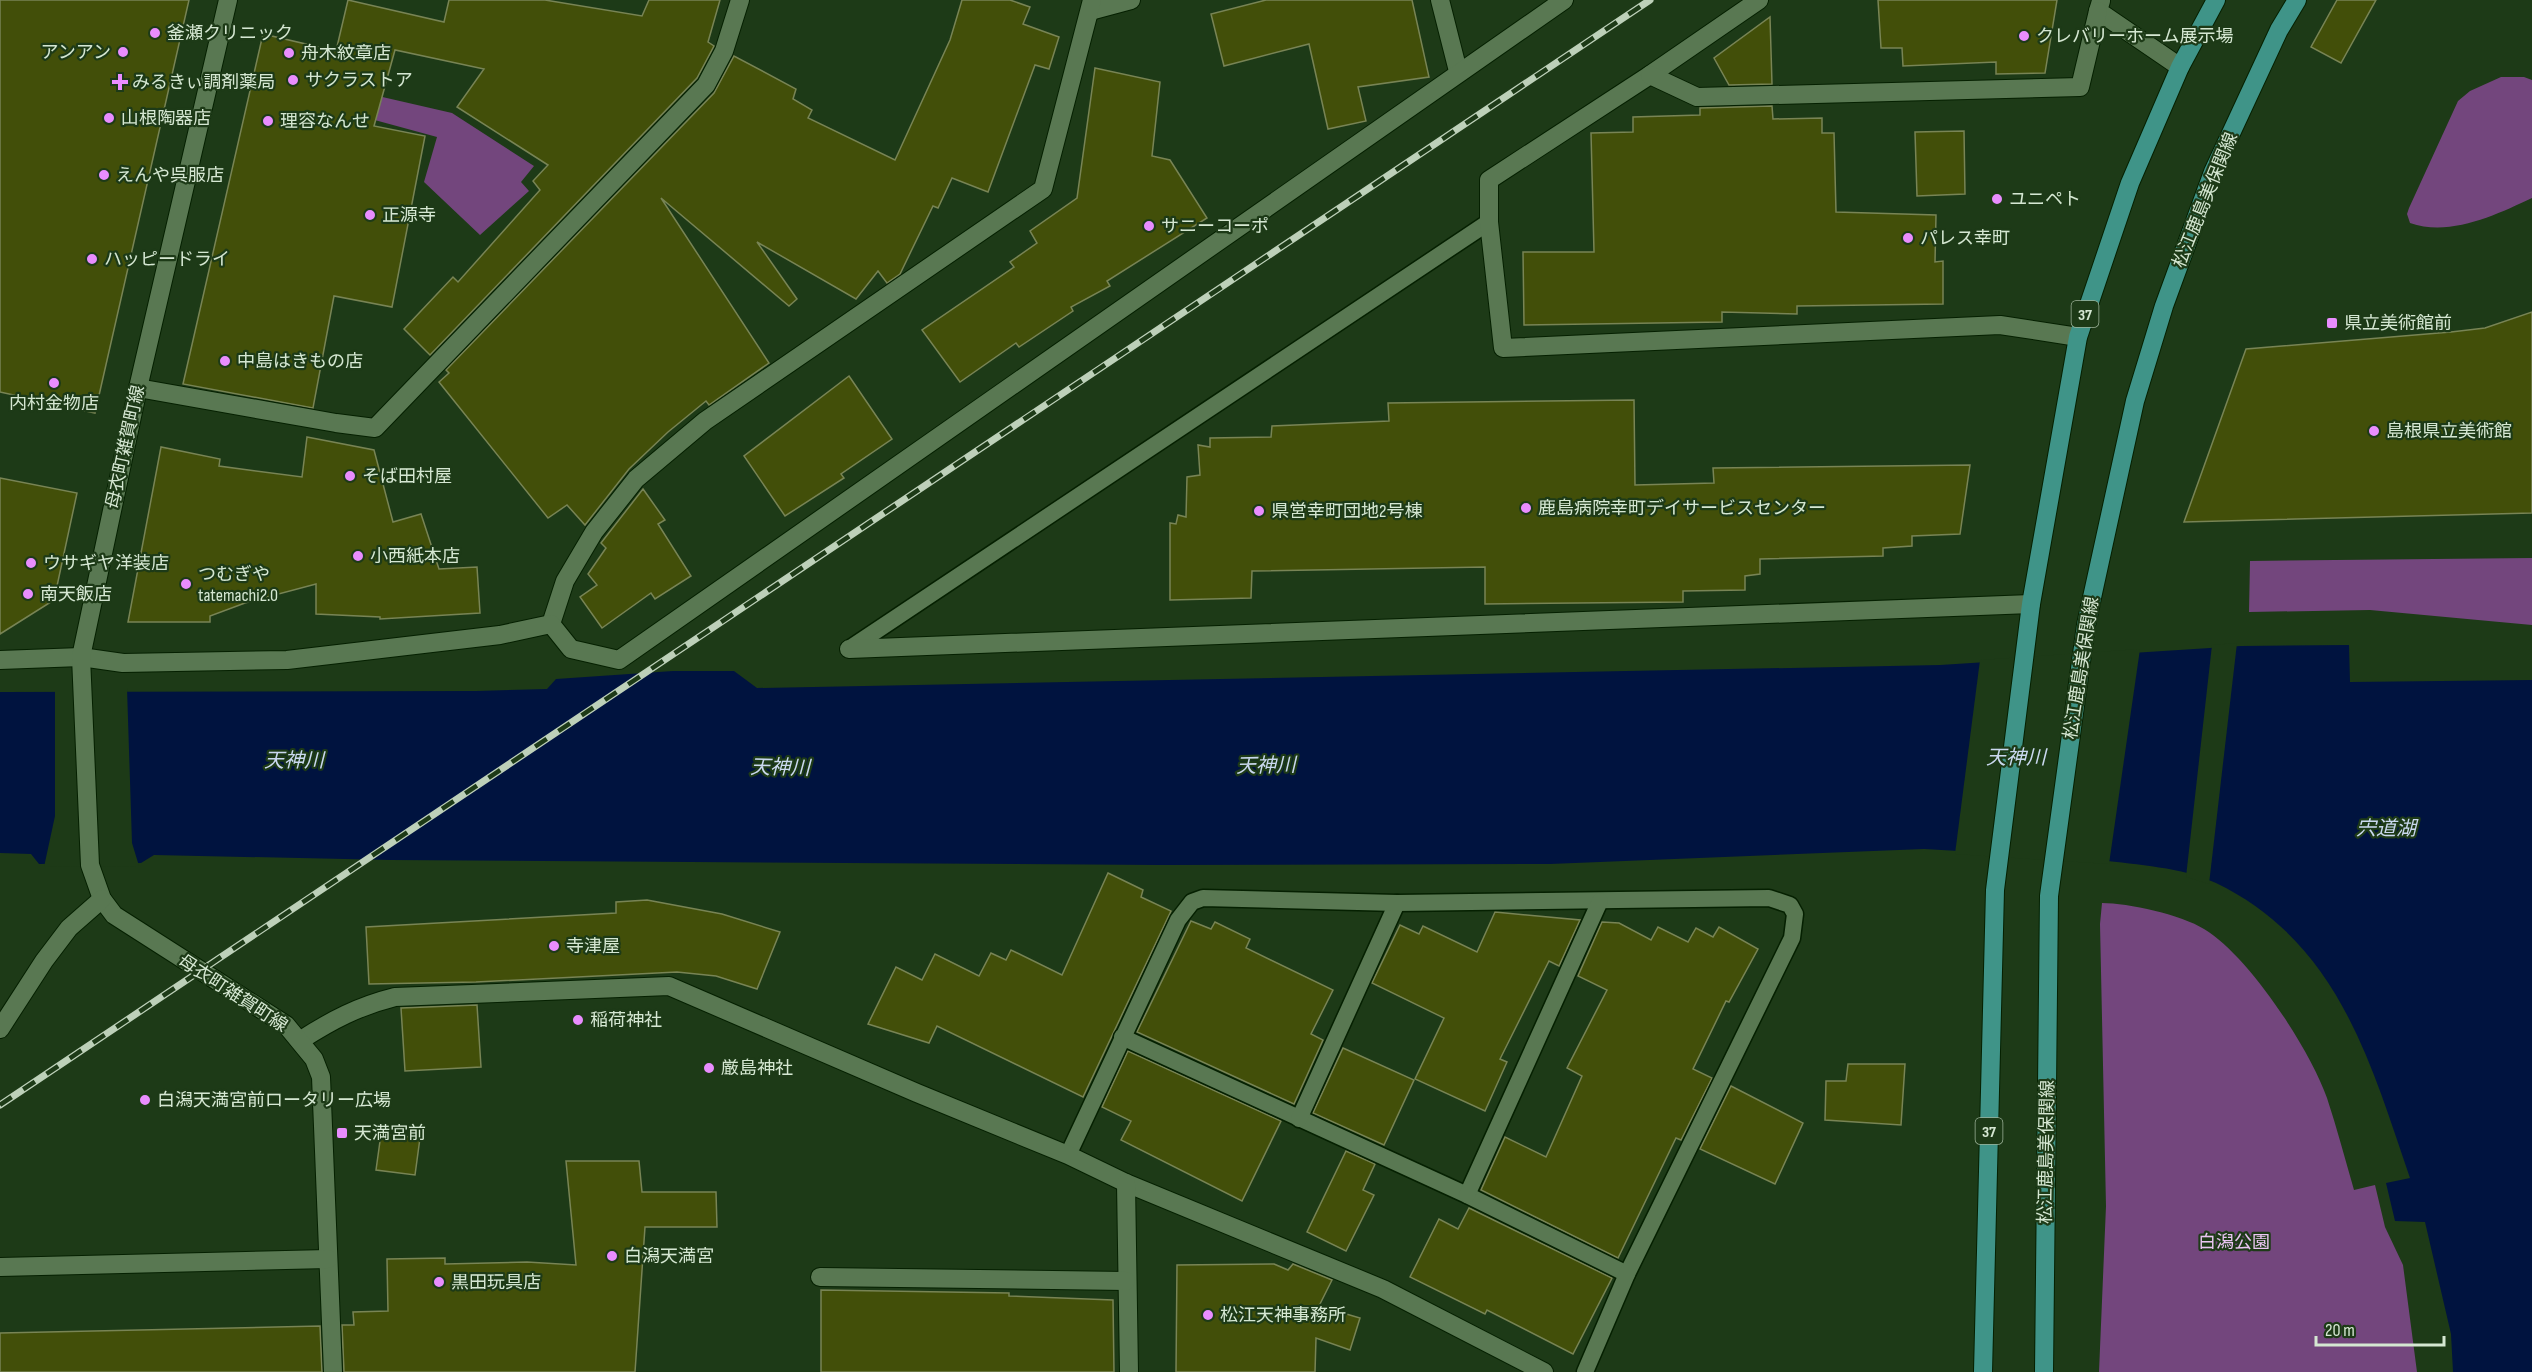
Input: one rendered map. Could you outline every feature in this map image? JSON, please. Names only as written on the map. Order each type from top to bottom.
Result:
[{"type":"main road","points":[[2180,67],[2202,0]]},
{"type":"main road","name":"37","points":[[1983,1372],[1995,890],[2031,604],[2078,337],[2130,183],[2180,67],[2216,0]]},
{"type":"main road","name":"松江鹿島美保関線","points":[[2044,1372],[2049,896],[2086,625],[2135,401],[2164,306],[2213,172],[2279,30],[2297,0]]},
{"type":"street","name":"母衣町雑賀町線","points":[[228,0],[138,388],[81,657],[90,864],[102,898],[114,915],[286,1025],[314,1059],[321,1077],[333,1372]]},
{"type":"street","points":[[138,388],[375,428],[706,85],[724,51],[740,0]]},
{"type":"street","points":[[551,624],[565,581],[594,532],[636,479],[705,421],[1043,189],[1091,5],[1131,0]]},
{"type":"street","points":[[1440,0],[1458,71]]},
{"type":"street","points":[[551,624],[571,650],[619,660],[1458,71],[1564,0]]},
{"type":"street","points":[[1759,0],[1490,180],[1489,222],[1503,348],[2000,325],[2078,337]]},
{"type":"street","points":[[1650,75],[1697,97],[2080,87],[2100,5],[2180,67]]},
{"type":"street","points":[[849,649],[2031,604]]},
{"type":"street","points":[[0,660],[81,657],[123,663],[287,660],[500,635],[551,624]]},
{"type":"street","points":[[0,1029],[69,927],[102,898]]},
{"type":"street","points":[[301,1041],[339,1016],[367,1004],[395,997],[669,986],[917,1093],[1068,1155],[1126,1182],[1383,1289],[1544,1372]]},
{"type":"street","points":[[1126,1182],[1129,1372]]},
{"type":"street","points":[[0,1267],[328,1259]]},
{"type":"street","points":[[820,1277],[1126,1281]]},
{"type":"lane","points":[[849,649],[1489,222]]},
{"type":"lane","points":[[1068,1155],[1178,920],[1192,902],[1203,898],[1397,903],[1769,898],[1790,905],[1795,914],[1792,938],[1627,1274],[1585,1372]]},
{"type":"lane","points":[[1467,1195],[1600,901]]},
{"type":"lane","points":[[1299,1119],[1397,903]]},
{"type":"lane","points":[[1122,1037],[1467,1195],[1627,1274]]},
{"type":"green space","points":[[2501,77],[2524,77],[2532,80],[2532,198],[2488,217],[2457,226],[2425,227],[2410,223],[2407,214],[2409,208],[2458,101],[2470,91]]},
{"type":"green space","points":[[365,93],[452,113],[534,166],[521,182],[529,191],[480,235],[424,182],[437,137],[360,116]]},
{"type":"green space","points":[[2532,558],[2532,625],[2370,610],[2249,612],[2250,561]]},
{"type":"green space","name":"白潟公園","points":[[2102,903],[2154,911],[2182,919],[2204,929],[2239,959],[2276,1005],[2319,1078],[2331,1109],[2354,1190],[2375,1185],[2385,1227],[2403,1265],[2417,1372],[2099,1372],[2106,1206],[2100,924]]},
{"type":"water","name":"宍道湖","points":[[2349,645],[2350,682],[2532,680],[2532,1372],[2453,1372],[2451,1334],[2425,1222],[2395,1221],[2386,1183],[2410,1178],[2363,1049],[2344,1009],[2320,971],[2292,938],[2258,908],[2216,883],[2174,870],[2100,860],[2132,653],[2241,646]]},
{"type":"water","name":"天神川","points":[[2130,653],[2099,859],[1924,849],[1550,864],[1160,865],[391,860],[154,855],[141,863],[39,864],[31,854],[0,853],[0,692],[547,689],[556,679],[673,671],[734,671],[757,688],[1940,665]]},
{"type":"pier","points":[[2237,643],[2209,884],[2186,877],[2212,645]]},
{"type":"pier","points":[[2140,649],[2109,864],[1955,854],[1980,660]]},
{"type":"pier","points":[[55,688],[127,688],[132,843],[139,866],[44,867],[55,816]]},
{"type":"building","points":[[0,0],[189,0],[95,413],[0,392]]},
{"type":"building","points":[[348,0],[444,22],[449,0],[545,0],[642,16],[649,0],[720,0],[708,42],[714,46],[697,78],[430,355],[404,329],[453,277],[458,282],[540,190],[533,181],[548,165],[457,107],[484,69],[395,50],[374,126],[425,136],[392,307],[334,296],[313,408],[183,384],[263,34],[336,51]]},
{"type":"building","points":[[962,0],[1010,0],[1030,7],[1023,24],[1059,37],[1049,69],[1035,65],[988,192],[952,178],[938,208],[933,206],[900,274],[887,283],[878,271],[856,299],[757,242],[797,299],[789,306],[661,198],[769,363],[709,405],[706,401],[668,432],[629,469],[585,525],[567,505],[548,518],[439,382],[449,373],[446,370],[714,93],[734,56],[796,89],[793,99],[812,110],[808,118],[895,160],[950,40]]},
{"type":"building","points":[[1266,0],[1412,0],[1429,77],[1358,87],[1366,121],[1328,129],[1309,44],[1224,66],[1211,14]]},
{"type":"building","points":[[1878,0],[2057,0],[2045,73],[1996,74],[1996,62],[1903,66],[1902,48],[1881,48]]},
{"type":"building","points":[[2337,0],[2376,0],[2341,63],[2311,47]]},
{"type":"building","points":[[1770,17],[1772,84],[1729,85],[1714,58]]},
{"type":"building","points":[[1095,68],[1160,82],[1152,156],[1170,160],[1207,218],[1107,281],[1110,286],[1071,307],[1073,311],[1019,347],[1016,343],[960,382],[922,330],[1014,267],[1010,262],[1037,243],[1030,231],[1077,198]]},
{"type":"building","points":[[1772,106],[1773,119],[1822,118],[1822,133],[1834,133],[1836,212],[1936,215],[1935,262],[1943,261],[1943,304],[1797,306],[1797,314],[1722,312],[1722,322],[1524,325],[1523,252],[1594,252],[1591,133],[1633,132],[1633,117],[1700,115],[1700,108]]},
{"type":"building","points":[[1964,131],[1965,194],[1917,196],[1915,132]]},
{"type":"building","name":"島根県立美術館","points":[[2532,312],[2532,513],[2184,522],[2246,349],[2485,328]]},
{"type":"building","points":[[849,376],[892,439],[841,474],[844,478],[785,516],[744,456]]},
{"type":"building","points":[[1634,400],[1635,485],[1714,483],[1713,468],[1970,465],[1960,534],[1912,536],[1912,546],[1883,548],[1883,556],[1760,559],[1760,574],[1745,576],[1745,590],[1683,591],[1683,602],[1485,604],[1485,567],[1252,571],[1251,598],[1170,600],[1170,523],[1176,524],[1178,515],[1186,517],[1187,477],[1200,475],[1198,445],[1210,447],[1210,438],[1271,437],[1272,426],[1389,421],[1388,403]]},
{"type":"building","points":[[307,437],[374,450],[393,522],[421,514],[439,569],[477,567],[480,613],[380,619],[380,617],[316,614],[316,584],[245,603],[210,616],[210,622],[128,622],[161,447],[220,459],[219,466],[302,477]]},
{"type":"building","points":[[0,478],[77,493],[54,600],[0,634]]},
{"type":"building","points":[[643,489],[665,520],[658,524],[691,576],[655,599],[651,593],[602,628],[580,597],[597,585],[588,574],[606,548],[601,543]]},
{"type":"building","points":[[1108,873],[1143,890],[1141,897],[1171,911],[1083,1097],[937,1026],[929,1043],[868,1024],[896,967],[922,980],[935,954],[979,976],[991,953],[1006,960],[1011,950],[1062,975]]},
{"type":"building","points":[[647,900],[722,914],[780,932],[757,989],[716,976],[677,972],[476,982],[369,984],[366,927],[616,913],[616,902]]},
{"type":"building","points":[[1495,912],[1580,920],[1559,966],[1549,961],[1500,1059],[1507,1062],[1485,1111],[1415,1079],[1444,1018],[1372,983],[1400,925],[1419,934],[1423,926],[1477,952]]},
{"type":"building","points":[[1191,921],[1211,929],[1215,922],[1250,939],[1246,948],[1333,990],[1311,1034],[1323,1040],[1294,1104],[1137,1032]]},
{"type":"building","points":[[1602,922],[1619,923],[1651,940],[1658,927],[1688,942],[1696,928],[1713,937],[1719,927],[1758,949],[1729,1002],[1726,1001],[1693,1069],[1712,1078],[1681,1140],[1676,1138],[1618,1258],[1481,1190],[1505,1137],[1546,1157],[1582,1076],[1567,1068],[1607,990],[1578,976]]},
{"type":"building","points":[[477,1005],[481,1067],[405,1071],[401,1008]]},
{"type":"building","points":[[1343,1048],[1414,1080],[1384,1145],[1313,1113]]},
{"type":"building","points":[[1128,1051],[1281,1121],[1242,1201],[1121,1140],[1131,1121],[1102,1107]]},
{"type":"building","points":[[1848,1064],[1905,1064],[1901,1125],[1825,1120],[1826,1081],[1846,1081]]},
{"type":"building","points":[[1731,1086],[1803,1123],[1775,1184],[1700,1149]]},
{"type":"building","points":[[381,1134],[420,1138],[415,1175],[376,1170]]},
{"type":"building","points":[[1346,1151],[1375,1164],[1363,1190],[1374,1195],[1346,1251],[1307,1232]]},
{"type":"building","points":[[566,1161],[639,1161],[642,1192],[716,1192],[717,1227],[645,1227],[635,1372],[344,1372],[342,1325],[354,1325],[353,1312],[388,1311],[387,1259],[445,1258],[445,1264],[527,1262],[576,1265]]},
{"type":"building","points":[[1469,1208],[1612,1278],[1573,1354],[1487,1310],[1485,1314],[1410,1277],[1439,1219],[1458,1229]]},
{"type":"building","points":[[1274,1264],[1288,1270],[1293,1264],[1332,1280],[1319,1306],[1360,1318],[1350,1350],[1316,1338],[1315,1372],[1176,1372],[1177,1265]]},
{"type":"building","points":[[821,1290],[1009,1293],[1009,1296],[1113,1300],[1114,1372],[821,1372]]},
{"type":"building","points":[[320,1326],[322,1372],[0,1372],[0,1333]]},
{"type":"railway","points":[[0,1105],[1650,0]]},
{"type":"place","name":"釜瀬クリニック","points":[[155,33]]},
{"type":"place","name":"クレバリーホーム展示場","points":[[2024,36]]},
{"type":"place","name":"アンアン","points":[[123,52]]},
{"type":"place","name":"舟木紋章店","points":[[289,53]]},
{"type":"place","name":"サクラストア","points":[[293,80]]},
{"type":"place","name":"みるきぃ調剤薬局","points":[[120,82]]},
{"type":"place","name":"山根陶器店","points":[[109,118]]},
{"type":"place","name":"理容なんせ","points":[[268,121]]},
{"type":"place","name":"えんや呉服店","points":[[104,175]]},
{"type":"place","name":"ユニペト","points":[[1997,199]]},
{"type":"place","name":"正源寺","points":[[370,215]]},
{"type":"place","name":"サニーコーポ","points":[[1149,226]]},
{"type":"place","name":"パレス幸町","points":[[1908,238]]},
{"type":"place","name":"ハッピードライ","points":[[92,259]]},
{"type":"place","name":"県立美術館前","points":[[2332,323]]},
{"type":"place","name":"中島はきもの店","points":[[225,361]]},
{"type":"place","name":"内村金物店","points":[[54,383]]},
{"type":"place","name":"島根県立美術館","points":[[2374,431]]},
{"type":"place","name":"そば田村屋","points":[[350,476]]},
{"type":"place","name":"鹿島病院幸町デイサービスセンター","points":[[1526,508]]},
{"type":"place","name":"県営幸町団地2号棟","points":[[1259,511]]},
{"type":"place","name":"小西紙本店","points":[[358,556]]},
{"type":"place","name":"ウサギヤ洋装店","points":[[31,563]]},
{"type":"place","name":"つむぎや tatemachi2.0","points":[[186,584]]},
{"type":"place","name":"南天飯店","points":[[28,594]]},
{"type":"place","name":"寺津屋","points":[[554,946]]},
{"type":"place","name":"稲荷神社","points":[[578,1020]]},
{"type":"place","name":"厳島神社","points":[[709,1068]]},
{"type":"place","name":"白潟天満宮前ロータリー広場","points":[[145,1100]]},
{"type":"place","name":"天満宮前","points":[[342,1133]]},
{"type":"place","name":"白潟天満宮","points":[[612,1256]]},
{"type":"place","name":"黒田玩具店","points":[[439,1282]]},
{"type":"place","name":"松江天神事務所","points":[[1208,1315]]}]
